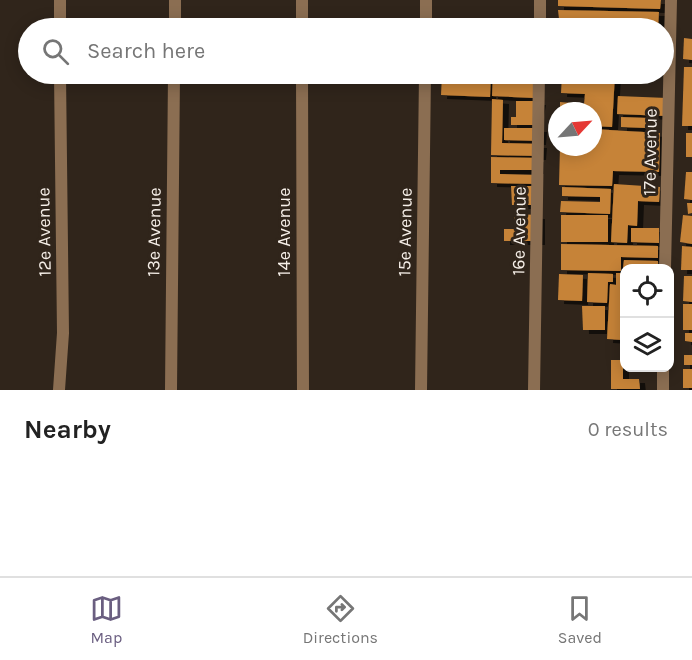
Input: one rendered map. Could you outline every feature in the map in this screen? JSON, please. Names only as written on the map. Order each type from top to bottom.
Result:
[{"type":"street","points":[[60,0],[60,18]]},
{"type":"street","points":[[175,0],[175,18]]},
{"type":"street","points":[[302,0],[302,18]]},
{"type":"street","points":[[426,0],[426,18]]},
{"type":"street","points":[[540,0],[540,18]]},
{"type":"street","name":"17e Avenue","points":[[671,0],[671,18]]},
{"type":"street","name":"12e Avenue","points":[[59,390],[63,333],[60,84]]},
{"type":"street","name":"13e Avenue","points":[[171,390],[174,84]]},
{"type":"street","name":"14e Avenue","points":[[302,84],[303,390]]},
{"type":"street","name":"15e Avenue","points":[[421,390],[425,84]]},
{"type":"street","name":"16e Avenue","points":[[534,390],[539,84]]},
{"type":"street","name":"17e Avenue","points":[[665,264],[669,84]]},
{"type":"street","points":[[663,372],[663,390]]},
{"type":"building","points":[[558,0],[661,0],[660,9],[558,6]]},
{"type":"building","points":[[558,10],[659,12],[659,18],[559,18]]},
{"type":"building","points":[[684,38],[692,39],[692,60],[683,59]]},
{"type":"building","points":[[684,67],[692,67],[692,126],[682,126]]},
{"type":"building","points":[[442,84],[491,84],[490,97],[441,95]]},
{"type":"building","points":[[493,84],[534,84],[534,98],[492,96]]},
{"type":"building","points":[[561,84],[614,84],[612,127],[602,126],[602,102],[584,102],[585,94],[561,93]]},
{"type":"building","points":[[618,96],[667,98],[666,116],[617,114]]},
{"type":"building","points":[[492,99],[503,100],[502,143],[541,144],[540,156],[491,155]]},
{"type":"building","points":[[516,101],[540,101],[536,125],[511,125],[511,117],[516,117]]},
{"type":"building","points":[[621,117],[647,118],[646,128],[621,127]]},
{"type":"building","points":[[504,128],[541,128],[540,141],[504,140]]},
{"type":"building","points":[[602,130],[660,133],[659,172],[613,171],[612,186],[559,185],[560,156],[602,156]]},
{"type":"building","points":[[686,133],[692,133],[692,157],[686,157]]},
{"type":"building","points":[[491,157],[538,158],[538,170],[500,170],[500,174],[537,175],[537,184],[491,183]]},
{"type":"building","points":[[686,172],[692,172],[692,200],[684,199]]},
{"type":"building","points":[[614,184],[660,187],[659,202],[638,201],[637,226],[628,225],[627,243],[611,242]]},
{"type":"building","points":[[511,186],[536,186],[536,205],[512,205]]},
{"type":"building","points":[[562,187],[611,189],[610,214],[560,212],[561,201],[600,202],[600,197],[562,196]]},
{"type":"building","points":[[687,203],[692,203],[692,213],[688,214]]},
{"type":"building","points":[[514,214],[539,215],[539,241],[504,241],[504,229],[514,229]]},
{"type":"building","points":[[561,215],[608,215],[608,242],[561,242]]},
{"type":"building","points":[[683,215],[692,216],[692,244],[680,242]]},
{"type":"building","points":[[631,228],[659,228],[659,243],[631,242]]},
{"type":"building","points":[[561,244],[658,246],[658,258],[621,257],[620,271],[561,270]]},
{"type":"building","points":[[682,246],[692,247],[692,270],[681,270]]},
{"type":"building","points":[[624,260],[658,261],[658,264],[624,264]]},
{"type":"building","points":[[588,273],[613,274],[613,282],[608,282],[607,303],[587,302]]},
{"type":"building","points":[[616,273],[620,273],[620,340],[607,339],[610,284],[616,285]]},
{"type":"building","points":[[559,274],[583,275],[582,301],[558,300]]},
{"type":"building","points":[[684,276],[692,276],[692,302],[683,301]]},
{"type":"building","points":[[683,304],[692,304],[692,330],[683,330]]},
{"type":"building","points":[[582,306],[605,306],[605,330],[583,330]]},
{"type":"building","points":[[685,333],[692,333],[692,342],[685,341]]},
{"type":"building","points":[[684,355],[692,355],[692,365],[684,365]]},
{"type":"building","points":[[611,360],[620,360],[620,372],[623,372],[623,379],[639,379],[640,389],[611,389]]},
{"type":"building","points":[[683,369],[692,369],[692,388],[683,388]]}]
